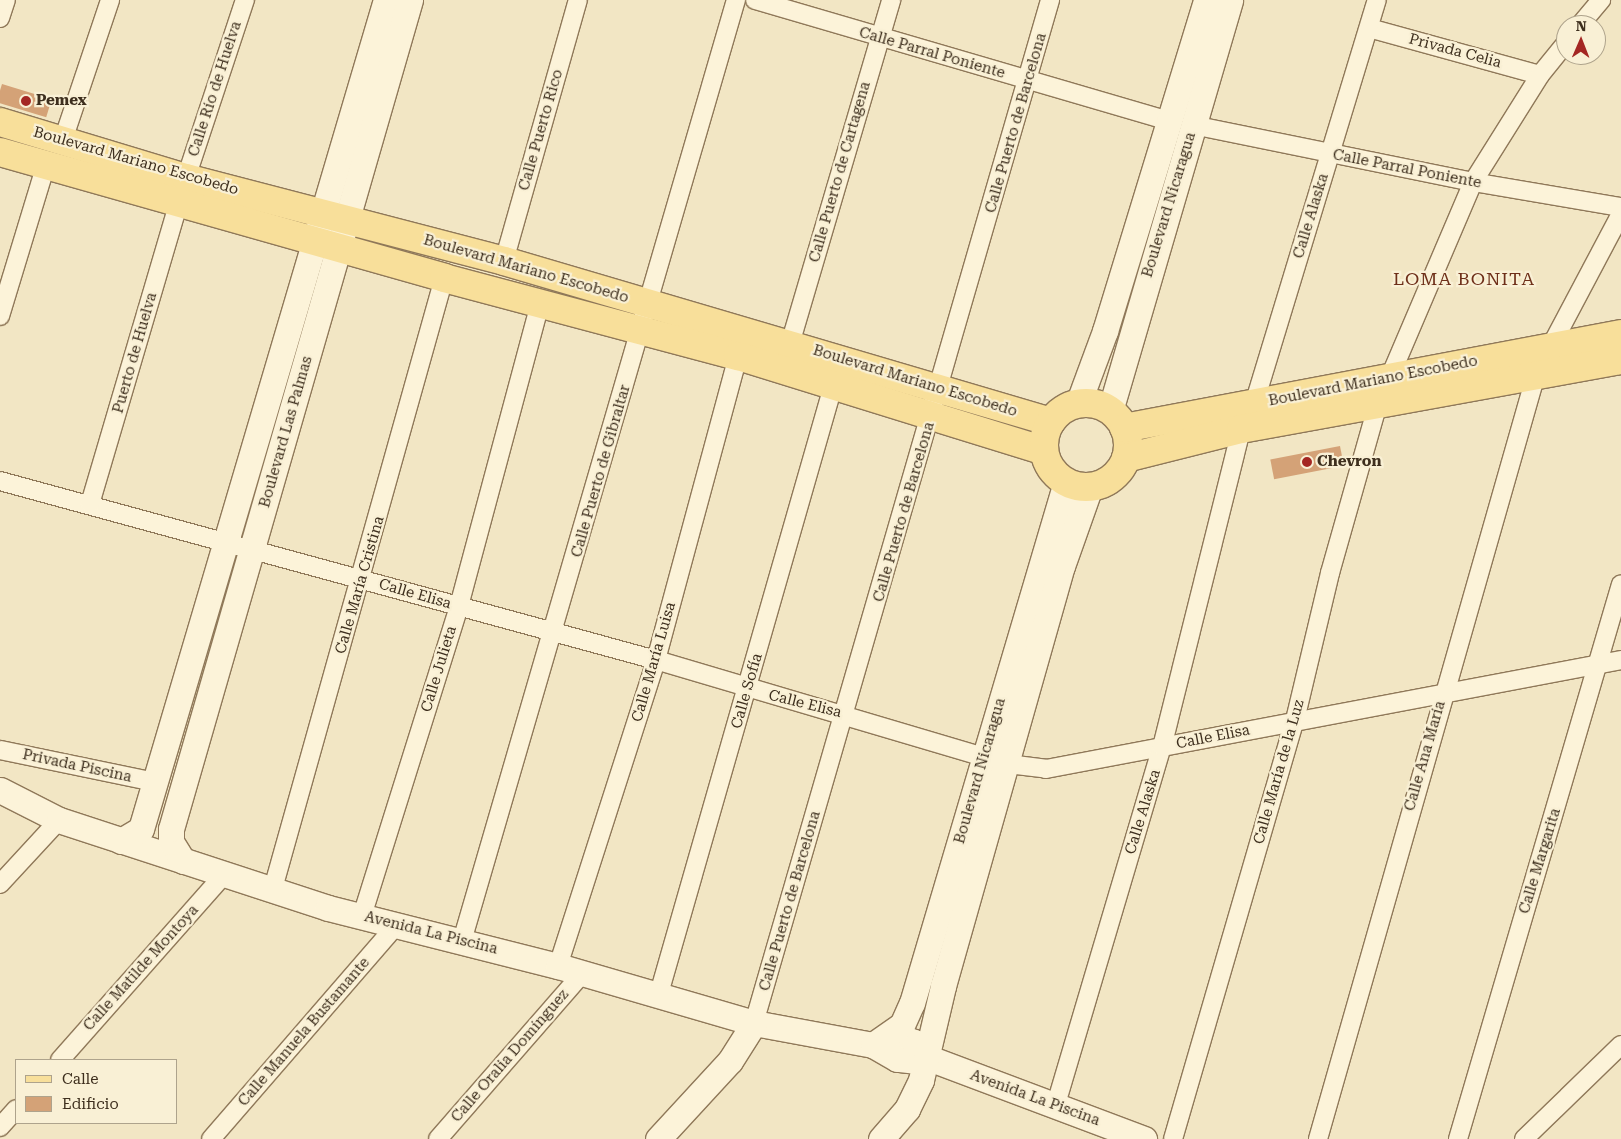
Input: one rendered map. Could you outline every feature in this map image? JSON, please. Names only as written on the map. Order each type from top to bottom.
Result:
[{"type":"main road","name":"Boulevard Mariano Escobedo","points":[[0,122],[63,140],[314,242],[738,356],[932,414],[1044,450]]},
{"type":"main road","name":"Boulevard Mariano Escobedo","points":[[0,152],[46,165],[323,214],[504,260],[1051,422]]},
{"type":"main road","name":"Boulevard Mariano Escobedo","points":[[1117,419],[1254,404],[1621,334]]},
{"type":"main road","name":"Boulevard Mariano Escobedo","points":[[1126,458],[1242,429],[1621,360]]},
{"type":"main road","points":[[1078,404],[1100,406],[1117,419],[1126,458],[1112,478],[1078,484],[1052,469],[1044,450],[1051,422],[1078,404]]},
{"type":"street","points":[[0,18],[6,0]]},
{"type":"street","points":[[63,140],[110,0]]},
{"type":"street","name":"Calle Río de Huelva","points":[[183,190],[245,0]]},
{"type":"street","name":"Boulevard Las Palmas","points":[[131,835],[154,782],[386,0]]},
{"type":"street","name":"Boulevard Las Palmas","points":[[170,836],[349,221],[410,0]]},
{"type":"street","name":"Calle Puerto Rico","points":[[504,260],[578,0]]},
{"type":"street","name":"Calle Puerto de Gibraltar","points":[[462,941],[554,632],[736,0]]},
{"type":"street","name":"Calle Parral Poniente","points":[[754,0],[1168,121]]},
{"type":"street","name":"Calle Puerto de Cartagena","points":[[790,344],[891,0]]},
{"type":"street","name":"Calle Puerto de Barcelona","points":[[754,1023],[940,388],[1050,0]]},
{"type":"street","name":"Boulevard Nicaragua","points":[[1078,404],[1105,331],[1206,0]]},
{"type":"street","name":"Boulevard Nicaragua","points":[[1117,419],[1193,125],[1230,0]]},
{"type":"street","name":"Calle Alaska","points":[[1254,404],[1377,0]]},
{"type":"street","points":[[1588,15],[1601,0]]},
{"type":"street","name":"Privada Celia","points":[[1369,28],[1540,74]]},
{"type":"street","points":[[1389,378],[1473,182],[1540,74],[1556,55]]},
{"type":"street","name":"Calle Parral Poniente","points":[[1193,125],[1473,182],[1621,207]]},
{"type":"street","points":[[0,316],[4,286],[46,165]]},
{"type":"street","name":"Puerto de Huelva","points":[[90,504],[183,190]]},
{"type":"street","points":[[1552,346],[1621,214]]},
{"type":"street","name":"Calle María Cristina","points":[[272,892],[362,579],[444,278]]},
{"type":"street","name":"Calle Julieta","points":[[362,916],[459,606],[540,304]]},
{"type":"street","name":"Calle María Luisa","points":[[558,966],[656,660],[738,356]]},
{"type":"street","name":"Calle Ana María","points":[[1318,1139],[1443,693],[1536,374]]},
{"type":"street","name":"Calle Sofía","points":[[658,997],[834,384]]},
{"type":"street","name":"Calle María de la Luz","points":[[1173,1139],[1295,720],[1330,573],[1378,403]]},
{"type":"street","name":"Calle Alaska","points":[[1056,1104],[1162,747],[1242,429]]},
{"type":"street","name":"Calle Elisa","points":[[0,481],[90,504],[656,660],[747,690],[845,714],[1008,764],[1056,768],[1295,720],[1621,660]]},
{"type":"street","name":"Boulevard Nicaragua","points":[[873,1045],[902,1025],[912,1002],[984,757],[1078,484]]},
{"type":"street","name":"Boulevard Nicaragua","points":[[881,1139],[915,1095],[926,1057],[942,986],[1008,764],[1062,566],[1078,484]]},
{"type":"street","name":"Calle Margarita","points":[[1458,1139],[1621,584]]},
{"type":"street","name":"Privada Piscina","points":[[0,750],[154,782]]},
{"type":"street","name":"Avenida La Piscina","points":[[0,790],[59,820],[131,835],[183,861],[272,892],[558,966],[658,997],[754,1023],[873,1045],[904,1038],[914,1042],[926,1057],[1056,1104],[1141,1138]]},
{"type":"street","points":[[0,884],[59,820]]},
{"type":"street","points":[[131,835],[154,839],[170,836],[183,861]]},
{"type":"street","name":"Calle Matilde Montoya","points":[[61,1059],[223,876]]},
{"type":"street","name":"Calle Manuela Bustamante","points":[[211,1139],[397,924]]},
{"type":"street","name":"Calle Oralia Domínguez","points":[[438,1139],[582,974]]},
{"type":"street","points":[[658,1139],[730,1061],[754,1023]]},
{"type":"street","points":[[1524,1139],[1621,1045]]},
{"type":"street","points":[[0,1127],[15,1110]]},
{"type":"building","name":"Pemex","points":[[2,84],[52,99],[46,117],[0,103]]},
{"type":"building","name":"Chevron","points":[[1340,446],[1344,466],[1274,479],[1270,460]]},
{"type":"place","name":"Pemex","points":[[26,101]]},
{"type":"place","name":"Chevron","points":[[1307,462]]},
{"type":"district","name":"LOMA BONITA","points":[[1464,279]]}]
